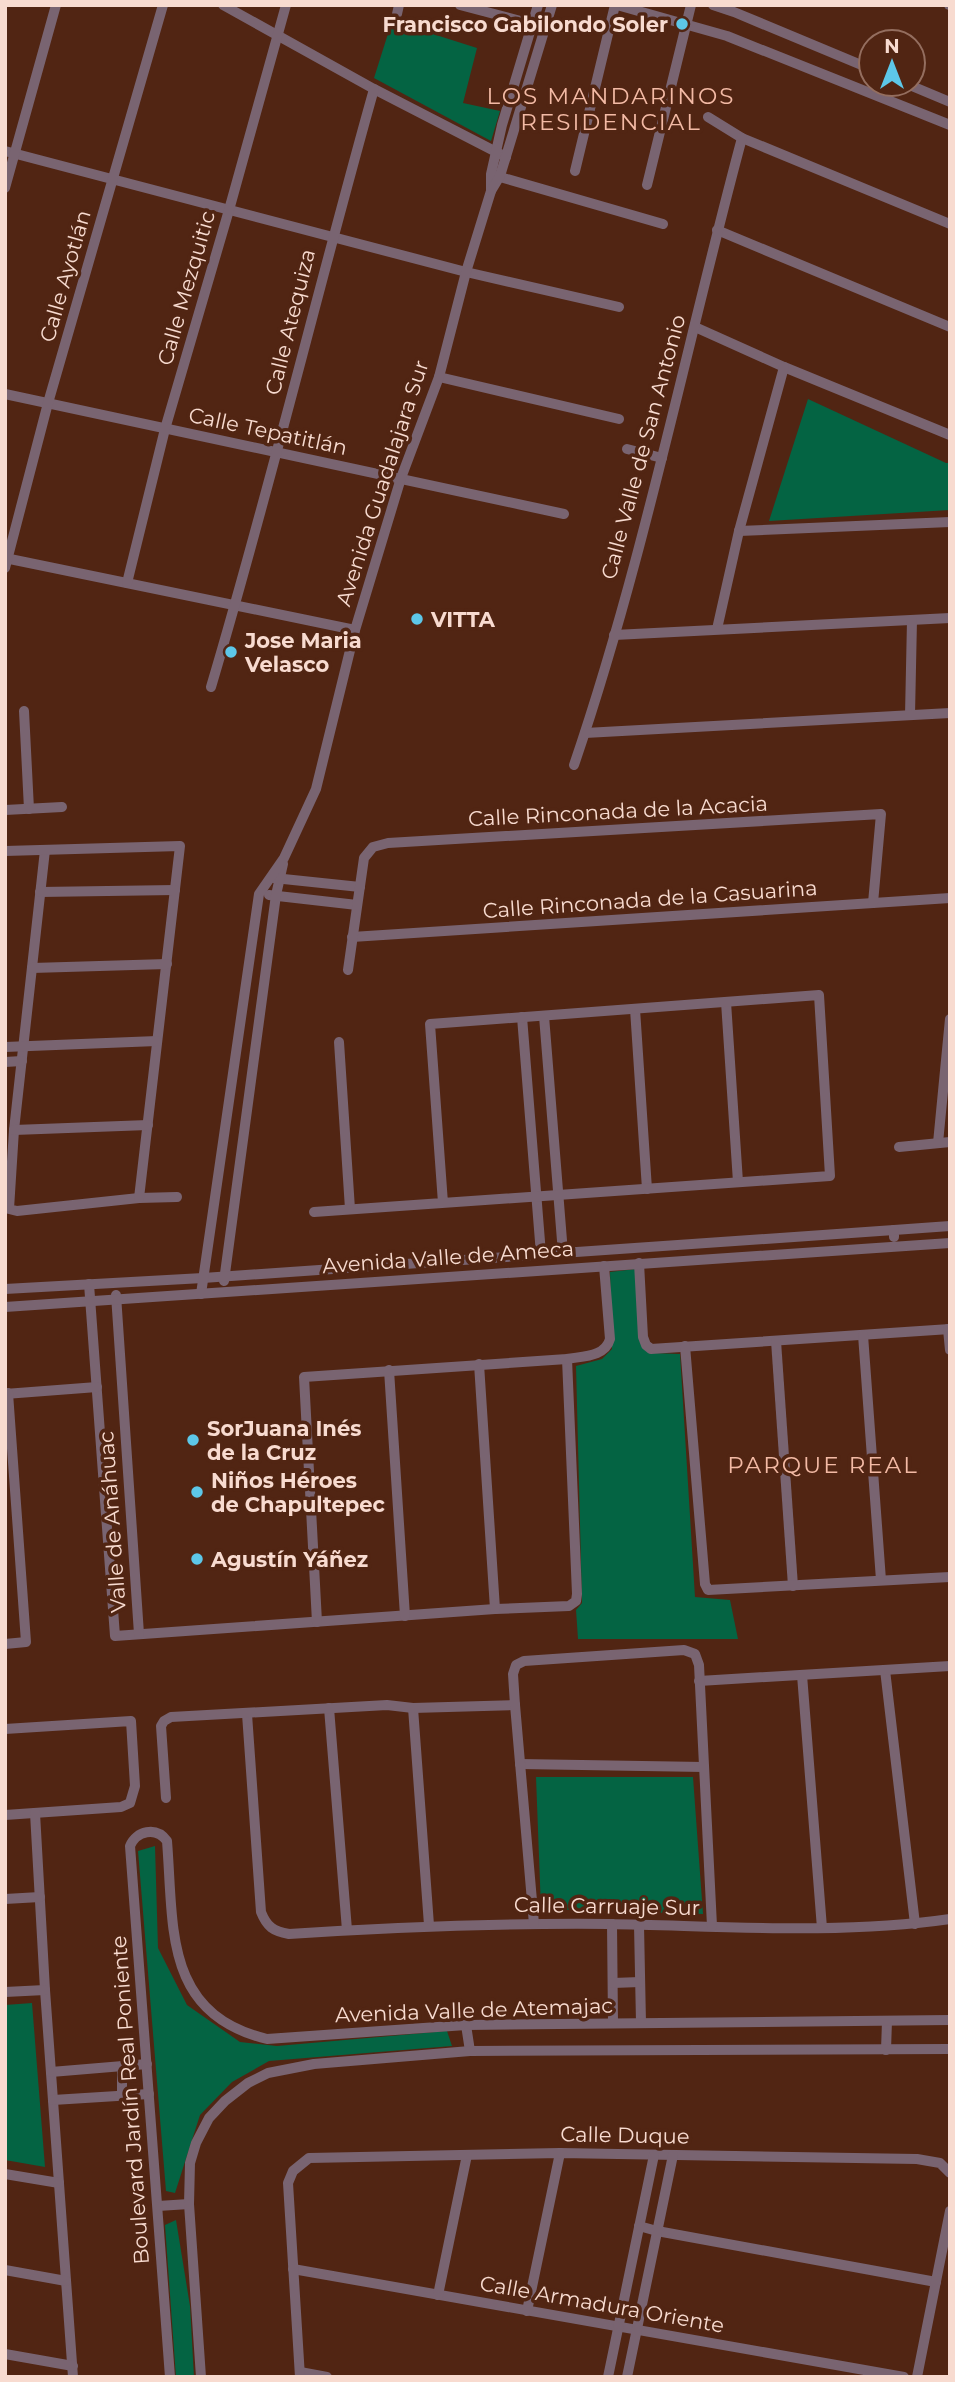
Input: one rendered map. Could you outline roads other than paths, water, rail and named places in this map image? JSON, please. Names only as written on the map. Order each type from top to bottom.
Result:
[{"type":"street","points":[[5,188],[10,152],[56,5]]},
{"type":"street","name":"Calle Ayotlán","points":[[6,561],[48,403],[163,5]]},
{"type":"street","points":[[223,5],[374,89],[501,155]]},
{"type":"street","name":"Calle Mezquitic","points":[[127,583],[165,429],[286,5]]},
{"type":"street","points":[[460,5],[532,23]]},
{"type":"street","name":"Avenida Guadalajara Sur","points":[[501,155],[538,5]]},
{"type":"street","name":"Avenida Guadalajara Sur","points":[[222,1293],[275,879],[316,789],[355,630],[401,478],[439,377],[466,272],[501,155],[552,5]]},
{"type":"street","points":[[575,171],[616,5],[727,36],[950,125]]},
{"type":"street","points":[[647,185],[691,5]]},
{"type":"street","points":[[713,5],[857,63]]},
{"type":"street","name":"Calle Atequiza","points":[[211,687],[374,89]]},
{"type":"street","points":[[927,92],[950,102]]},
{"type":"street","points":[[708,117],[742,138],[950,224]]},
{"type":"street","name":"Calle Valle de San Antonio","points":[[574,765],[614,635],[662,458],[742,138]]},
{"type":"street","points":[[10,152],[332,238],[619,307]]},
{"type":"street","points":[[495,175],[663,224]]},
{"type":"street","points":[[717,230],[950,327]]},
{"type":"street","points":[[695,327],[784,367],[950,435]]},
{"type":"street","points":[[717,629],[739,531],[784,367]]},
{"type":"street","points":[[439,377],[619,419]]},
{"type":"street","name":"Calle Tepatitlán","points":[[5,394],[564,514]]},
{"type":"street","points":[[627,449],[662,458]]},
{"type":"street","points":[[739,531],[950,522]]},
{"type":"street","points":[[6,561],[355,630]]},
{"type":"street","points":[[614,635],[950,618]]},
{"type":"street","points":[[911,715],[912,620]]},
{"type":"street","points":[[24,711],[29,809]]},
{"type":"street","points":[[585,733],[950,713]]},
{"type":"street","points":[[5,810],[62,807]]},
{"type":"street","name":"Calle Rinconada de la Acacia","points":[[360,887],[364,858],[373,847],[388,843],[881,814],[873,903]]},
{"type":"street","points":[[5,851],[180,846],[139,1198]]},
{"type":"street","points":[[45,850],[14,1130],[9,1209],[177,1197]]},
{"type":"street","points":[[201,1294],[259,894],[275,879],[360,887],[348,970]]},
{"type":"street","points":[[40,892],[175,890]]},
{"type":"street","points":[[259,894],[357,905]]},
{"type":"street","name":"Calle Rinconada de la Casuarina","points":[[352,937],[950,898]]},
{"type":"street","points":[[32,968],[167,964]]},
{"type":"street","points":[[314,1212],[350,1209],[443,1203],[536,1196],[830,1176],[819,995],[430,1024],[443,1203]]},
{"type":"street","points":[[726,1002],[738,1182]]},
{"type":"street","points":[[635,1009],[647,1189]]},
{"type":"street","points":[[544,1016],[563,1253]]},
{"type":"street","points":[[522,1017],[541,1254]]},
{"type":"street","points":[[899,1147],[944,1142],[950,1018]]},
{"type":"street","points":[[5,1047],[158,1041]]},
{"type":"street","points":[[339,1042],[350,1209]]},
{"type":"street","points":[[5,1062],[22,1062]]},
{"type":"street","points":[[14,1130],[148,1125]]},
{"type":"street","points":[[222,1148],[228,1140],[235,1139],[240,1143],[241,1150]]},
{"type":"street","points":[[5,1289],[204,1278],[950,1226]]},
{"type":"street","points":[[893,1247],[894,1230]]},
{"type":"street","name":"Avenida Valle de Ameca","points":[[5,1307],[950,1243]]},
{"type":"street","points":[[639,1263],[643,1337],[651,1349],[949,1329],[950,1350]]},
{"type":"street","points":[[317,1622],[304,1377],[567,1359],[601,1352],[608,1347],[610,1339],[604,1266]]},
{"type":"street","name":"Valle de Anáhuac","points":[[89,1284],[115,1636],[139,1634],[116,1283]]},
{"type":"street","points":[[863,1335],[881,1580]]},
{"type":"street","points":[[776,1340],[793,1586]]},
{"type":"street","points":[[685,1346],[705,1584],[708,1590],[950,1577]]},
{"type":"street","points":[[139,1634],[569,1606],[576,1601],[567,1359]]},
{"type":"street","points":[[479,1364],[495,1609]]},
{"type":"street","points":[[389,1370],[405,1616]]},
{"type":"street","points":[[5,1644],[26,1642],[6,1394],[97,1387]]},
{"type":"street","points":[[534,1924],[515,1705],[513,1674],[516,1665],[524,1661],[684,1650],[695,1654],[699,1681],[712,1927]]},
{"type":"street","points":[[699,1681],[950,1666]]},
{"type":"street","points":[[886,1670],[915,1924]]},
{"type":"street","points":[[802,1675],[822,1928]]},
{"type":"street","points":[[166,1798],[161,1726],[171,1717],[387,1705],[414,1708],[515,1705]]},
{"type":"street","points":[[329,1708],[347,1930]]},
{"type":"street","points":[[414,1708],[429,1925]]},
{"type":"street","name":"Calle Carruaje Sur","points":[[247,1714],[261,1912],[266,1925],[277,1932],[289,1934],[429,1925],[534,1924],[822,1928],[915,1924],[950,1919]]},
{"type":"street","points":[[5,1729],[131,1721],[135,1786],[130,1803],[121,1807],[5,1815]]},
{"type":"street","points":[[520,1764],[704,1767]]},
{"type":"street","points":[[5,2354],[73,2371],[35,1813]]},
{"type":"street","name":"Avenida Valle de Atemajac","points":[[148,1832],[164,1836],[167,1841],[176,1953],[184,1976],[194,1995],[207,2009],[245,2034],[267,2039],[466,2025],[950,2020]]},
{"type":"street","name":"Boulevard Jardín Real Poniente","points":[[148,1832],[139,1834],[130,1846],[170,2377]]},
{"type":"street","points":[[5,1899],[40,1897]]},
{"type":"street","points":[[612,1924],[613,2023]]},
{"type":"street","points":[[639,1925],[640,2023]]},
{"type":"street","points":[[613,1983],[640,1982]]},
{"type":"street","points":[[5,1992],[45,1990]]},
{"type":"street","points":[[886,2050],[887,2021]]},
{"type":"street","points":[[466,2025],[470,2051]]},
{"type":"street","name":"Avenida Valle de Atemajac","points":[[189,2204],[190,2163],[196,2143],[209,2119],[225,2101],[248,2083],[268,2073],[290,2068],[470,2051],[950,2049]]},
{"type":"street","points":[[51,2072],[147,2064]]},
{"type":"street","points":[[122,2066],[122,2096]]},
{"type":"street","points":[[53,2100],[149,2094]]},
{"type":"street","points":[[527,2311],[560,2153]]},
{"type":"street","name":"Calle Duque","points":[[293,2269],[288,2183],[293,2171],[309,2158],[560,2153],[917,2159],[940,2163],[950,2173]]},
{"type":"street","points":[[438,2295],[467,2155]]},
{"type":"street","points":[[608,2377],[654,2155]]},
{"type":"street","points":[[627,2377],[673,2155]]},
{"type":"street","points":[[5,2174],[59,2183]]},
{"type":"street","points":[[158,2206],[189,2204],[201,2377]]},
{"type":"street","points":[[917,2377],[950,2211]]},
{"type":"street","points":[[639,2226],[936,2282]]},
{"type":"street","points":[[293,2269],[300,2374],[327,2377]]},
{"type":"street","name":"Calle Armadura Oriente","points":[[293,2269],[904,2377]]},
{"type":"street","points":[[5,2270],[66,2281]]},
{"type":"place","name":"Francisco Gabilondo Soler","points":[[682,24]]},
{"type":"place","name":"VITTA","points":[[417,619]]},
{"type":"place","name":"Jose Maria Velasco","points":[[231,652]]},
{"type":"place","name":"SorJuana Inés de la Cruz","points":[[193,1440]]},
{"type":"place","name":"Niños Héroes de Chapultepec","points":[[197,1492]]},
{"type":"place","name":"Agustín Yáñez","points":[[197,1559]]},
{"type":"district","name":"LOS MANDARINOS RESIDENCIAL","points":[[611,109]]},
{"type":"district","name":"PARQUE REAL","points":[[823,1465]]}]
